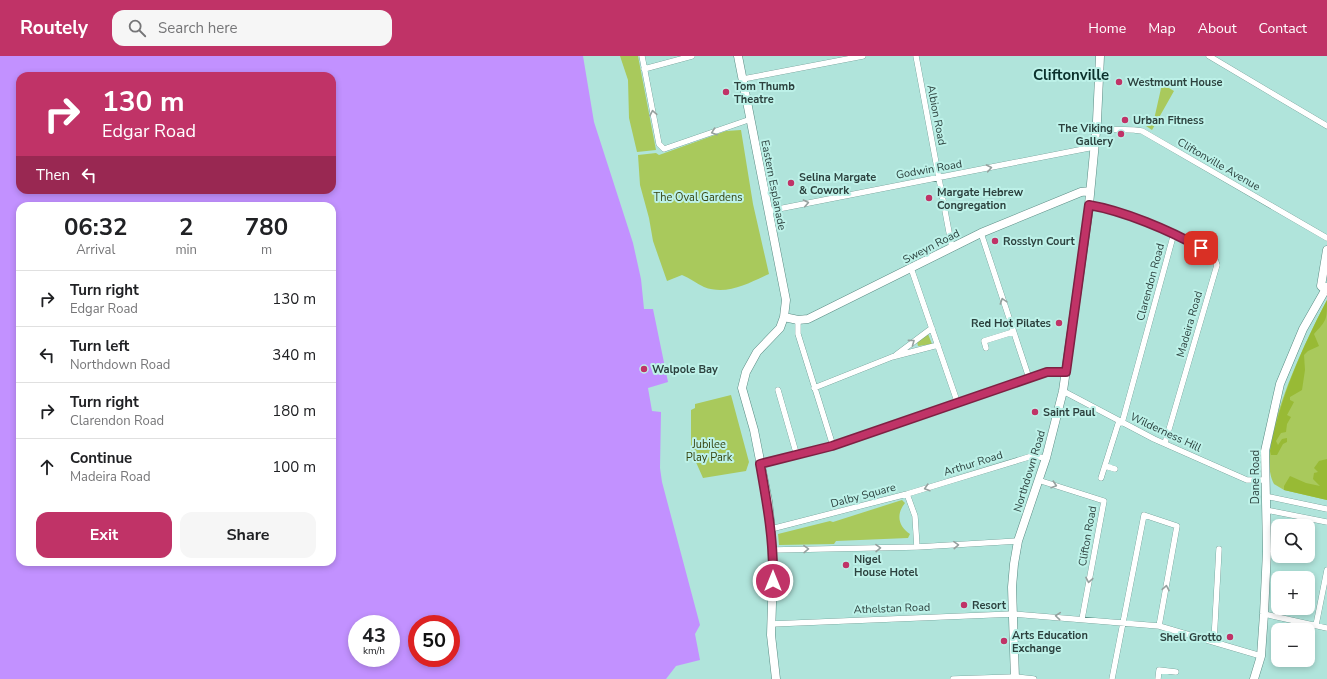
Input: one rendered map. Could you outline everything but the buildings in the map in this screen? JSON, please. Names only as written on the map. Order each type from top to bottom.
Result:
[{"type":"main road","name":"Eastern Esplanade","points":[[738,56],[786,300],[784,318]]},
{"type":"main road","name":"Northdown Road","points":[[1015,678],[1012,575],[1018,541],[1046,458],[1063,391],[1089,205],[1096,129],[1100,56]]},
{"type":"main road","name":"Sweyn Road","points":[[784,318],[798,320],[808,319],[981,233],[1081,192],[1090,191]]},
{"type":"main road","points":[[1326,289],[1321,286],[1327,250]]},
{"type":"main road","name":"Dane Road","points":[[1254,679],[1261,656],[1264,614],[1266,510],[1264,451],[1280,384],[1303,328],[1326,289]]},
{"type":"main road","points":[[776,679],[771,624],[773,550],[768,501],[754,430],[743,396],[743,381],[746,372],[760,348],[776,333],[784,318]]},
{"type":"street","points":[[642,56],[659,144],[664,149],[751,119]]},
{"type":"street","points":[[644,69],[692,56]]},
{"type":"street","points":[[743,79],[864,56]]},
{"type":"street","name":"Albion Road","points":[[916,56],[952,248]]},
{"type":"street","points":[[1209,56],[1327,126]]},
{"type":"street","name":"Cliftonville Avenue","points":[[1096,129],[1142,131],[1327,238]]},
{"type":"street","name":"Godwin Road","points":[[768,211],[1094,147]]},
{"type":"street","name":"Clarendon Road","points":[[1089,205],[1108,209],[1174,232],[1120,422],[1101,478]]},
{"type":"street","name":"Madeira Road","points":[[1165,443],[1217,265],[1214,256],[1174,232]]},
{"type":"street","points":[[981,233],[1028,378]]},
{"type":"street","points":[[911,268],[958,404]]},
{"type":"street","points":[[798,320],[798,334],[832,446]]},
{"type":"street","points":[[892,357],[932,328]]},
{"type":"street","points":[[986,348],[984,341],[1013,332]]},
{"type":"street","points":[[814,388],[892,357],[938,345]]},
{"type":"street","points":[[760,464],[797,456],[832,446],[958,404],[1047,372],[1066,372]]},
{"type":"street","points":[[778,390],[797,456]]},
{"type":"street","name":"Wilderness Hill","points":[[1063,391],[1120,422],[1247,480],[1264,480]]},
{"type":"street","name":"Arthur Road","points":[[907,494],[1032,456],[1046,458]]},
{"type":"street","points":[[1105,466],[1115,469]]},
{"type":"street","name":"Clifton Road","points":[[1038,480],[1104,501],[1082,619]]},
{"type":"street","name":"Dalby Square","points":[[771,529],[907,494],[915,516],[917,547]]},
{"type":"street","points":[[1265,496],[1327,509]]},
{"type":"street","points":[[1266,510],[1327,522]]},
{"type":"street","points":[[1112,679],[1144,515],[1177,526],[1159,626]]},
{"type":"street","points":[[773,550],[917,547],[1018,541]]},
{"type":"street","points":[[1214,641],[1219,549]]},
{"type":"street","points":[[1316,625],[1327,570]]},
{"type":"street","name":"Athelstan Road","points":[[771,624],[1013,614],[1159,626],[1261,656]]},
{"type":"street","points":[[1264,614],[1327,628]]},
{"type":"street","points":[[1158,679],[1159,670],[1176,672]]},
{"type":"street","points":[[953,679],[1034,679]]},
{"type":"green space","points":[[620,56],[638,56],[656,150],[637,152],[629,118],[628,80]]},
{"type":"green space","points":[[1162,84],[1174,91],[1152,130],[1146,126],[1147,122],[1153,124]]},
{"type":"green space","name":"The Oval Gardens","points":[[741,130],[753,204],[769,274],[738,287],[721,290],[704,287],[682,275],[667,281],[653,241],[649,218],[640,185],[638,155],[656,153],[659,155],[726,131]]},
{"type":"green space","points":[[1327,300],[1327,500],[1284,490],[1274,484],[1269,467],[1271,445],[1277,419],[1286,392],[1296,364]]},
{"type":"green space","points":[[1327,300],[1327,312],[1325,319],[1322,326],[1314,334],[1319,346],[1308,351],[1304,355],[1305,370],[1302,390],[1290,397],[1290,400],[1294,402],[1287,415],[1291,417],[1287,424],[1286,432],[1281,433],[1276,441],[1278,445],[1282,439],[1287,438],[1287,442],[1283,444],[1277,455],[1271,455],[1270,451],[1274,431],[1286,393],[1309,336]]},
{"type":"green space","points":[[928,334],[932,344],[918,346],[917,342]]},
{"type":"green space","name":"Jubilee Play Park","points":[[731,395],[749,462],[746,471],[703,478],[691,451],[691,410],[695,408],[695,404]]},
{"type":"green space","points":[[1327,459],[1327,500],[1284,490],[1284,486],[1290,476],[1306,483],[1320,486],[1313,479],[1314,473],[1318,472],[1314,468],[1319,461]]},
{"type":"green space","points":[[902,500],[905,503],[899,516],[901,524],[910,534],[908,538],[836,541],[834,544],[779,545],[778,534],[830,521],[833,522]]},
{"type":"shaded area","points":[[0,56],[583,56],[594,122],[633,243],[641,279],[644,309],[653,309],[668,382],[648,388],[652,411],[661,412],[660,468],[662,482],[700,625],[695,634],[700,660],[676,666],[666,679],[0,679]]},
{"type":"place","name":"Westmount House","points":[[1119,82]]},
{"type":"place","name":"Tom Thumb Theatre","points":[[726,92]]},
{"type":"place","name":"Urban Fitness","points":[[1125,120]]},
{"type":"place","name":"The Viking Gallery","points":[[1121,134]]},
{"type":"place","name":"Selina Margate & Cowork","points":[[791,183]]},
{"type":"place","name":"Margate Hebrew Congregation","points":[[929,198]]},
{"type":"place","name":"Rosslyn Court","points":[[995,241]]},
{"type":"place","name":"Red Hot Pilates","points":[[1059,323]]},
{"type":"place","name":"Walpole Bay","points":[[644,369]]},
{"type":"place","name":"Saint Paul","points":[[1035,412]]},
{"type":"place","name":"Nigel House Hotel","points":[[846,565]]},
{"type":"place","name":"Resort","points":[[964,605]]},
{"type":"place","name":"Shell Grotto","points":[[1230,637]]},
{"type":"place","name":"Arts Education Exchange","points":[[1004,641]]},
{"type":"district","name":"Cliftonville","points":[[1071,75]]},
{"type":"route","points":[[773,581],[773,550],[768,501],[760,464],[786,459],[832,446],[958,404],[1047,372],[1066,372],[1089,205],[1108,209],[1174,232],[1201,248]]}]
